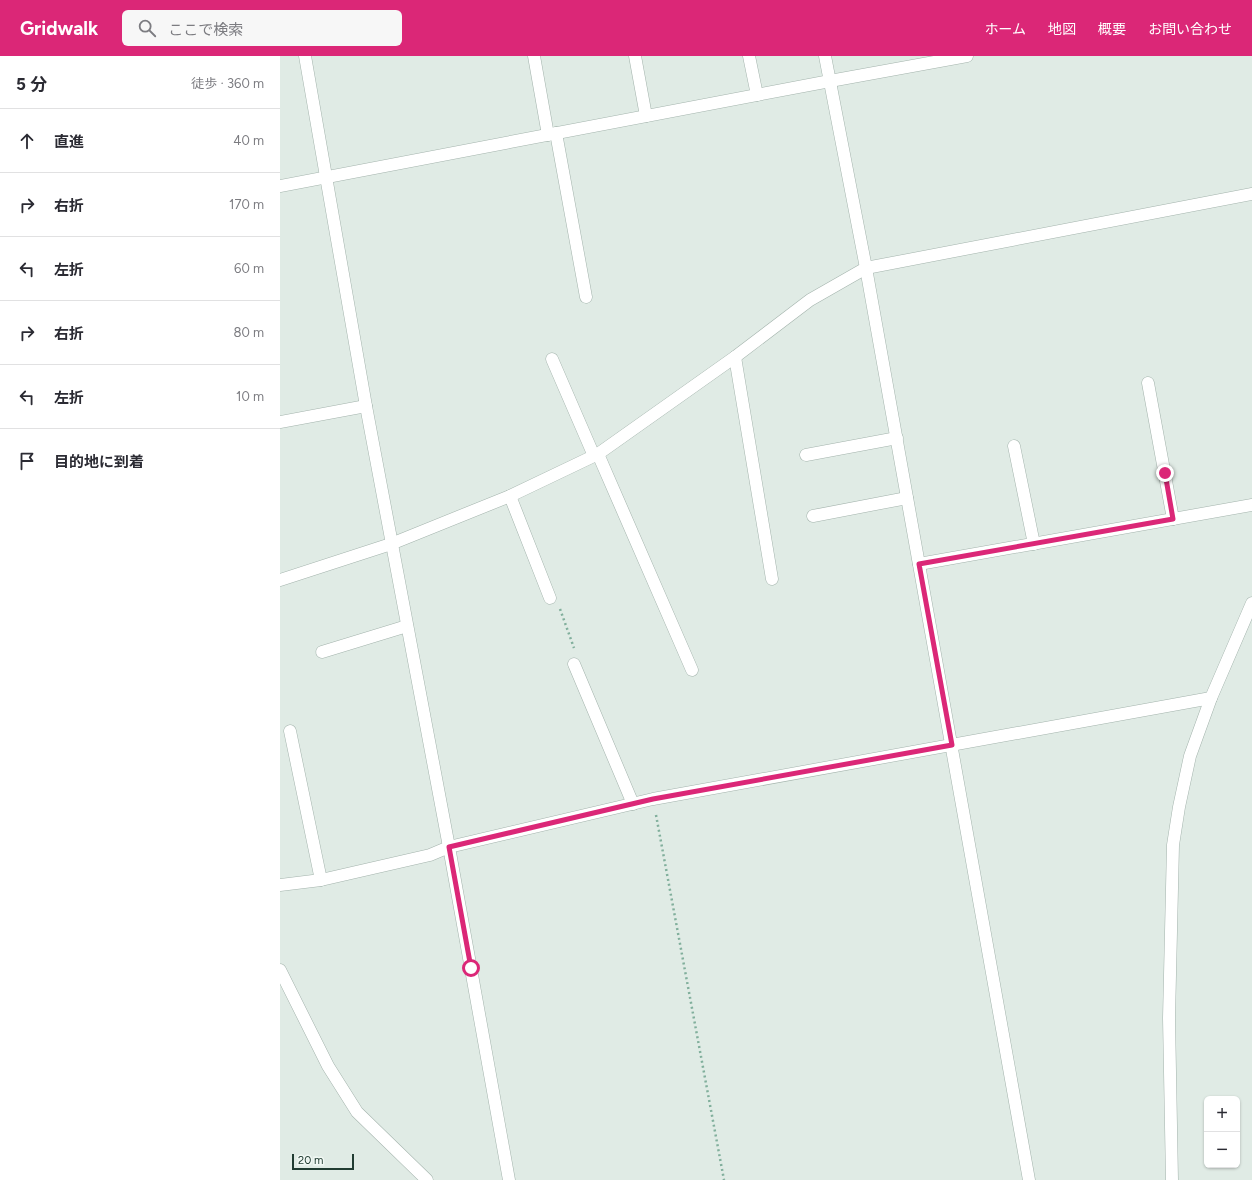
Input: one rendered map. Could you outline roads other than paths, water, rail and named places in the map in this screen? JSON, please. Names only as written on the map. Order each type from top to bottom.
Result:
[{"type":"street","points":[[305,56],[391,544],[449,847],[509,1180]]},
{"type":"street","points":[[534,56],[586,297]]},
{"type":"street","points":[[635,56],[646,116]]},
{"type":"street","points":[[749,56],[757,95]]},
{"type":"street","points":[[825,56],[866,268],[1030,1180]]},
{"type":"street","points":[[280,186],[967,56]]},
{"type":"street","points":[[280,580],[391,544],[510,496],[596,455],[734,357],[810,300],[866,268],[1252,194]]},
{"type":"street","points":[[734,357],[772,579]]},
{"type":"street","points":[[552,359],[692,670]]},
{"type":"street","points":[[1148,383],[1173,519]]},
{"type":"street","points":[[280,422],[366,406]]},
{"type":"street","points":[[806,455],[897,438]]},
{"type":"street","points":[[1014,446],[1034,544]]},
{"type":"street","points":[[510,496],[550,598]]},
{"type":"street","points":[[813,516],[907,498]]},
{"type":"street","points":[[919,564],[1252,505]]},
{"type":"street","points":[[1172,1180],[1169,1018],[1173,845],[1179,807],[1190,756],[1211,698],[1252,603]]},
{"type":"street","points":[[322,652],[407,626]]},
{"type":"street","points":[[574,664],[633,804]]},
{"type":"street","points":[[280,885],[321,880],[430,855],[449,847],[653,799],[1211,698]]},
{"type":"street","points":[[290,731],[321,880]]},
{"type":"street","points":[[280,970],[328,1066],[357,1112],[427,1180]]}]
